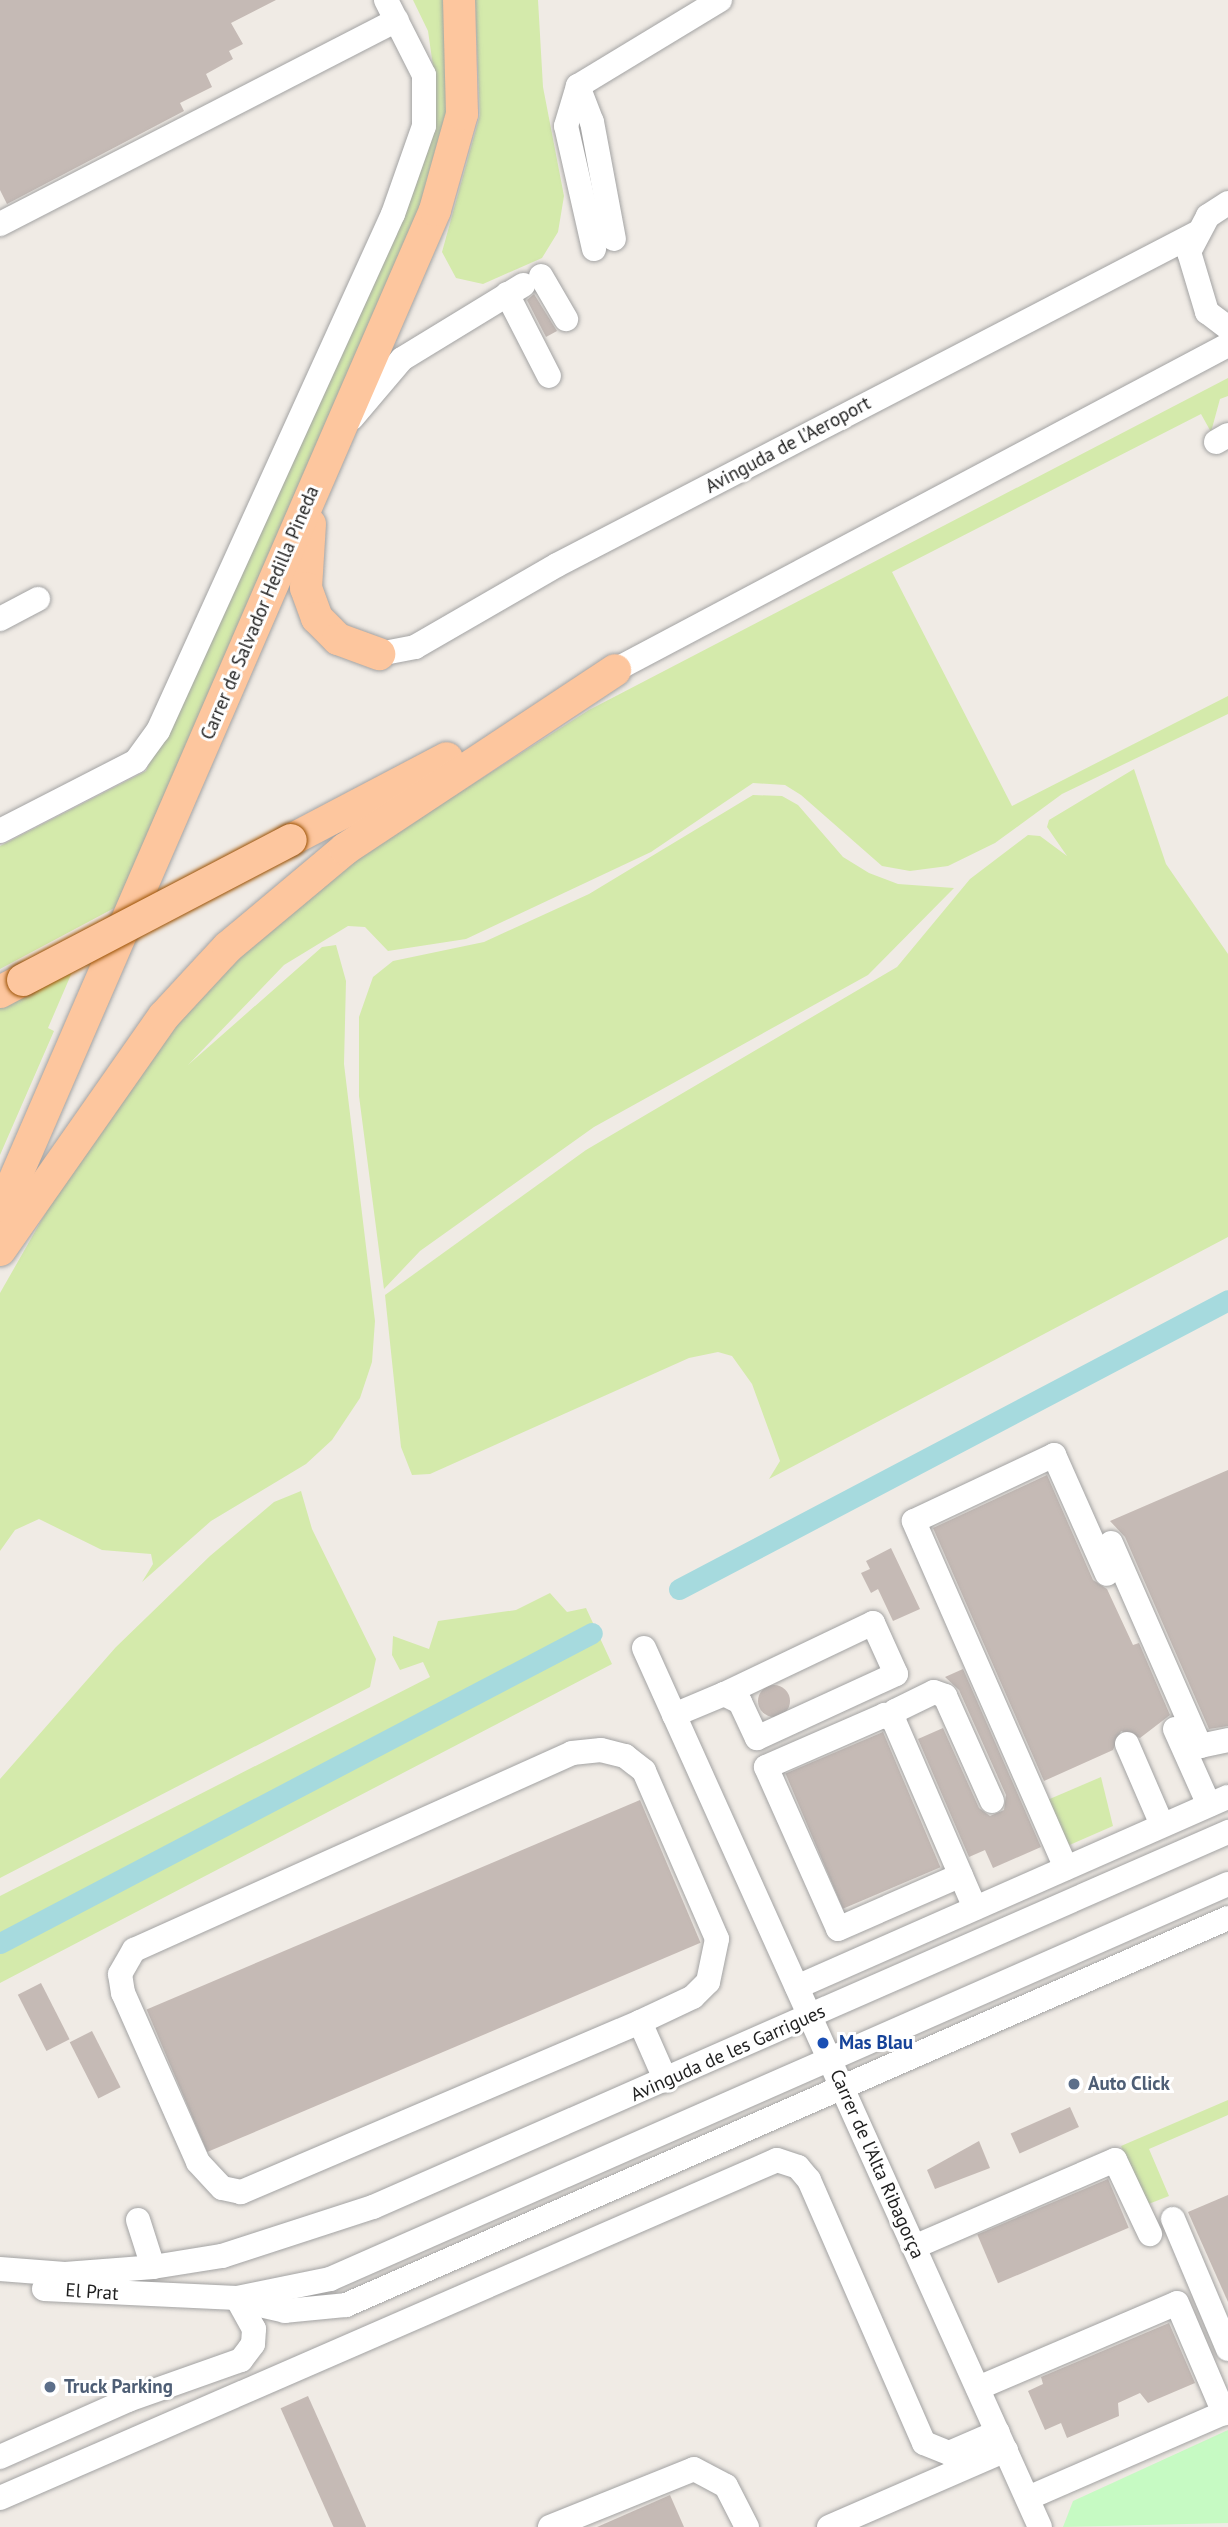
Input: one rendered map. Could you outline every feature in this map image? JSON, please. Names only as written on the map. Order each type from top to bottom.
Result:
[{"type":"main road","name":"Carrer de Salvador Hedilla Pineda","points":[[0,1213],[313,489],[343,429],[412,271],[454,148],[465,71],[458,0]]},
{"type":"main road","points":[[313,489],[304,568],[311,604],[338,639],[379,654]]},
{"type":"main road","points":[[11,986],[615,670]]},
{"type":"main road","points":[[0,1250],[164,1016],[228,947],[345,849],[615,670]]},
{"type":"street","points":[[604,244],[592,122],[578,86],[720,0]]},
{"type":"street","points":[[0,224],[392,10],[428,97],[405,186],[158,731],[136,761],[0,831]]},
{"type":"street","name":"Avinguda de l'Aeroport","points":[[379,654],[424,642],[557,565],[1197,233],[1228,203]]},
{"type":"street","points":[[1197,233],[1189,252],[1191,273],[1207,312],[1228,328]]},
{"type":"street","points":[[343,429],[402,359],[524,285]]},
{"type":"street","points":[[524,285],[566,319]]},
{"type":"street","points":[[524,285],[549,376]]},
{"type":"street","points":[[615,670],[1228,345]]},
{"type":"street","points":[[0,619],[38,600]]},
{"type":"street","points":[[1066,1868],[914,1521],[1054,1455],[1110,1582],[1219,1801]]},
{"type":"street","points":[[1103,1525],[1200,1746],[1225,1748]]},
{"type":"street","points":[[674,1715],[873,1623],[896,1674],[757,1738],[740,1702],[720,1696]]},
{"type":"street","name":"Carrer de l'Alta Ribagorça","points":[[644,1648],[1040,2527]]},
{"type":"street","points":[[975,1908],[894,1721],[895,1711],[934,1692],[945,1696],[992,1801]]},
{"type":"street","points":[[894,1721],[885,1715],[766,1767],[838,1929],[961,1875]]},
{"type":"street","points":[[1127,1744],[1162,1825]]},
{"type":"street","points":[[601,1750],[625,1756],[644,1771],[718,1939],[708,1982],[693,1997],[640,2022],[241,2192],[222,2188],[198,2162],[123,1993],[120,1974],[134,1950],[572,1753],[601,1750]]},
{"type":"street","name":"Avinguda de les Garrigues","points":[[797,1987],[1219,1801]]},
{"type":"street","name":"Avinguda de les Garrigues","points":[[0,2269],[65,2274],[153,2267],[222,2256],[373,2207],[666,2081],[1228,1832]]},
{"type":"street","points":[[237,2298],[330,2279],[1228,1884]]},
{"type":"street","points":[[237,2298],[285,2311],[346,2305],[1228,1918]]},
{"type":"street","points":[[640,2022],[666,2081]]},
{"type":"street","points":[[0,2498],[777,2160],[793,2164],[808,2180],[924,2443],[945,2454],[1002,2441]]},
{"type":"street","points":[[914,2247],[1115,2160],[1150,2234]]},
{"type":"street","points":[[1173,2219],[1228,2348]]},
{"type":"street","points":[[138,2220],[153,2267]]},
{"type":"street","name":"El Prat","points":[[0,2285],[237,2298]]},
{"type":"street","points":[[0,2457],[128,2400],[241,2360],[254,2335],[237,2298]]},
{"type":"street","points":[[978,2388],[1177,2303],[1226,2412],[1028,2498]]},
{"type":"street","points":[[830,2527],[863,2520],[1002,2441]]},
{"type":"street","points":[[550,2527],[694,2469],[721,2480],[747,2527]]},
{"type":"green space","points":[[413,0],[443,0],[445,6],[447,120],[421,206],[120,905],[0,969],[0,846],[146,771],[400,209],[436,87],[428,31]]},
{"type":"green space","points":[[475,0],[538,0],[543,87],[564,196],[558,232],[542,258],[483,284],[456,278],[442,252],[480,115]]},
{"type":"green space","points":[[1228,378],[1228,396],[1220,399],[1211,432],[1201,414],[892,572],[1012,806],[1228,696],[1228,714],[1062,794],[995,843],[948,866],[910,871],[882,866],[801,795],[785,785],[753,783],[651,852],[466,939],[388,951],[365,927],[348,926],[284,965],[188,1065],[322,947],[336,945],[346,981],[344,1064],[375,1321],[372,1362],[360,1398],[332,1440],[306,1464],[211,1521],[142,1582],[153,1564],[151,1554],[102,1550],[39,1519],[15,1530],[0,1551],[0,1293],[77,1158],[184,1013],[263,935],[336,871],[589,710]]},
{"type":"green space","points":[[1134,769],[1166,864],[1228,954],[1228,1237],[769,1479],[780,1461],[752,1384],[732,1356],[718,1352],[689,1358],[430,1474],[412,1475],[401,1447],[385,1295],[586,1150],[897,967],[970,879],[1028,835],[1040,836],[1067,856],[1047,827],[1049,820]]},
{"type":"green space","points":[[753,795],[782,796],[798,805],[843,857],[869,873],[898,884],[954,888],[868,975],[594,1127],[420,1251],[384,1289],[359,1096],[359,1017],[373,977],[393,961],[484,942],[589,894]]},
{"type":"green space","points":[[76,963],[48,1028],[54,1031],[0,1155],[0,1006]]},
{"type":"green space","points":[[301,1491],[312,1529],[376,1659],[370,1687],[0,1878],[0,1779],[116,1647],[210,1556],[274,1502]]},
{"type":"green space","points":[[550,1593],[567,1612],[586,1608],[612,1664],[0,1983],[0,1896],[430,1677],[423,1662],[400,1670],[392,1655],[393,1636],[429,1649],[438,1621],[516,1610]]},
{"type":"green space","points":[[1101,1777],[1113,1826],[1065,1847],[1045,1801]]},
{"type":"green space","points":[[1228,2100],[1228,2115],[1149,2149],[1169,2196],[1146,2205],[1121,2146]]},
{"type":"green space","points":[[1228,2430],[1228,2523],[1063,2527],[1073,2501]]},
{"type":"building","points":[[0,0],[276,0],[231,23],[243,44],[229,51],[233,59],[206,74],[212,87],[180,103],[184,111],[7,204],[0,190]]},
{"type":"building","points":[[534,294],[557,331],[546,337],[527,300]]},
{"type":"building","points":[[1228,1470],[1228,1726],[1209,1729],[1125,1537],[1110,1521]]},
{"type":"building","points":[[1047,1475],[1093,1580],[1107,1589],[1133,1645],[1139,1643],[1170,1715],[1140,1738],[1121,1731],[1113,1750],[1044,1781],[933,1528]]},
{"type":"building","points":[[891,1548],[920,1609],[893,1621],[878,1589],[871,1593],[861,1573],[870,1569],[866,1561]]},
{"type":"building","points":[[963,1669],[1041,1847],[993,1868],[985,1850],[969,1857],[918,1739],[943,1728],[979,1808],[990,1816],[1004,1810],[1006,1795],[959,1690],[945,1677]]},
{"type":"building","points":[[774,1685],[785,1690],[790,1701],[785,1712],[774,1717],[763,1712],[758,1701],[763,1690]]},
{"type":"building","points":[[883,1732],[940,1867],[843,1909],[785,1773]]},
{"type":"building","points":[[640,1800],[701,1943],[207,2152],[147,2009]]},
{"type":"building","points":[[41,1983],[70,2039],[46,2051],[18,1995]]},
{"type":"building","points":[[92,2031],[121,2087],[98,2098],[70,2042]]},
{"type":"building","points":[[1070,2107],[1079,2127],[1020,2154],[1011,2133]]},
{"type":"building","points":[[979,2141],[990,2168],[935,2189],[927,2170]]},
{"type":"building","points":[[1108,2179],[1129,2228],[998,2283],[977,2234]]},
{"type":"building","points":[[1228,2195],[1228,2302],[1188,2212]]},
{"type":"building","points":[[1169,2323],[1195,2383],[1148,2403],[1140,2393],[1118,2403],[1119,2416],[1067,2438],[1061,2423],[1045,2430],[1028,2391],[1043,2384],[1041,2377]]},
{"type":"building","points":[[308,2396],[366,2527],[333,2527],[281,2408]]},
{"type":"building","points":[[670,2495],[684,2527],[597,2527]]},
{"type":"waterway","points":[[679,1589],[1228,1300]]},
{"type":"waterway","points":[[0,1943],[592,1633]]},
{"type":"place","name":"Mas Blau","points":[[823,2043]]},
{"type":"place","name":"Auto Click","points":[[1074,2084]]},
{"type":"place","name":"Truck Parking","points":[[50,2387]]}]
